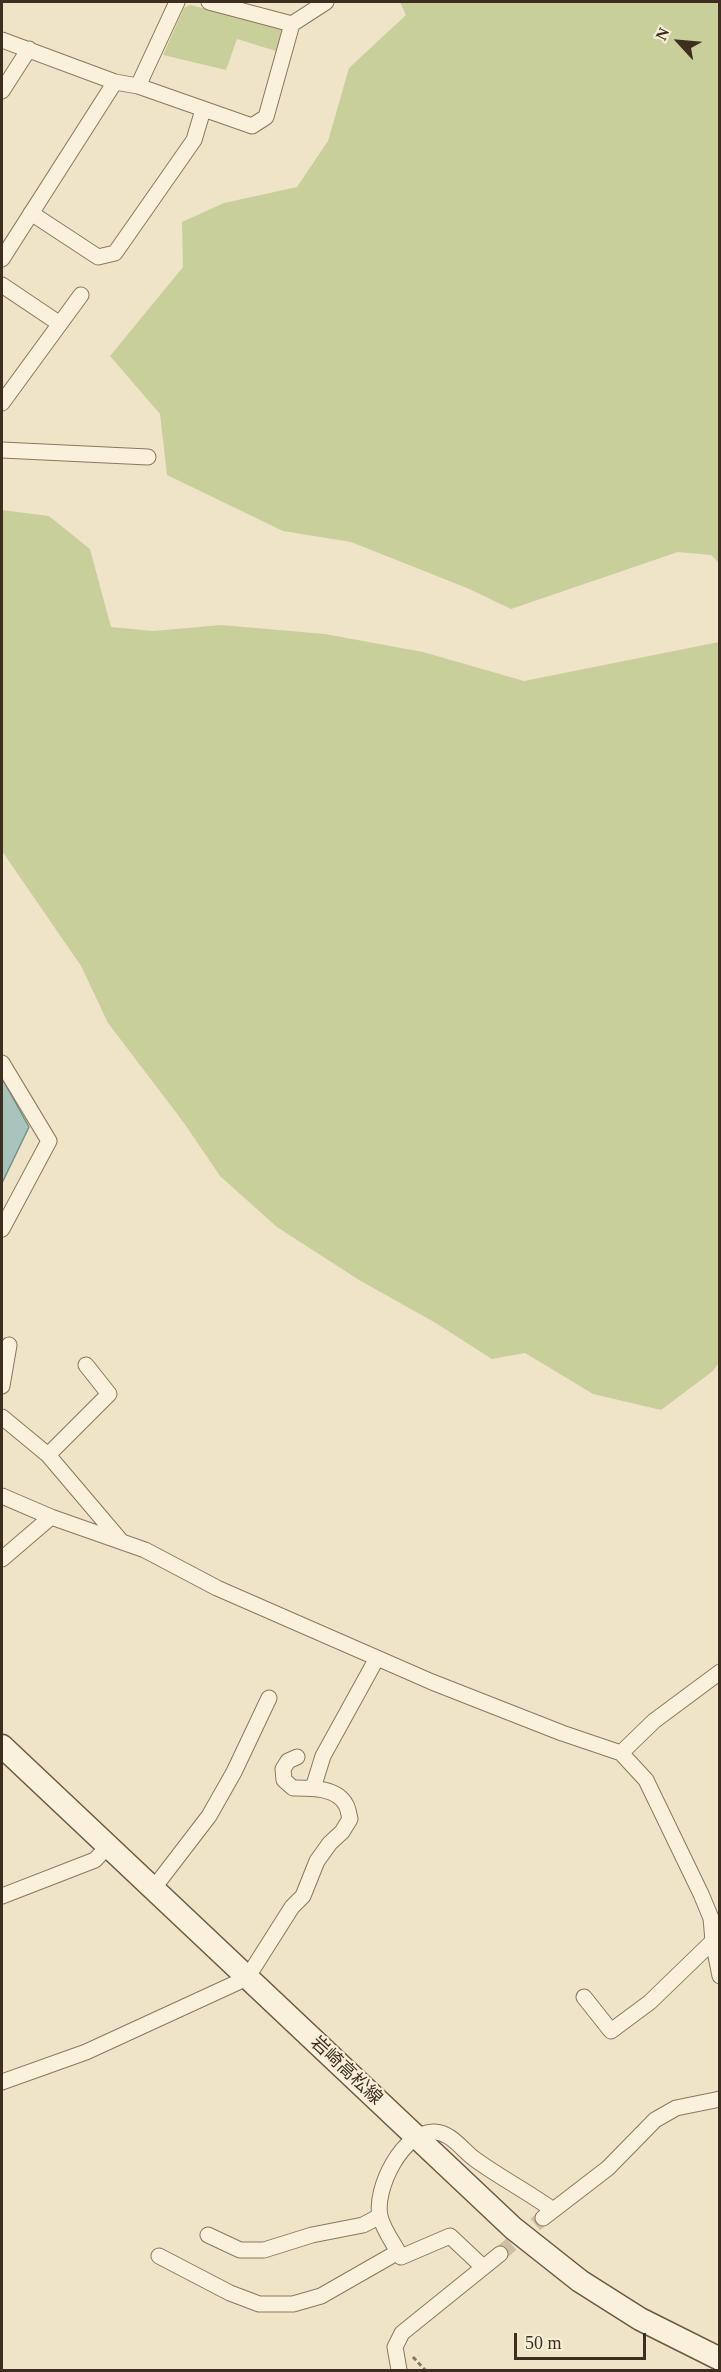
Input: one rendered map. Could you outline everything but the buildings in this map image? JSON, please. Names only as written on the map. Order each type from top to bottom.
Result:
[{"type":"main road","name":"岩崎高松線","points":[[2,1746],[513,2228],[580,2282],[640,2319],[720,2359]]},
{"type":"street","points":[[138,86],[177,2]]},
{"type":"street","points":[[209,2],[292,24]]},
{"type":"street","points":[[2,40],[115,82],[138,86],[252,126],[266,117],[292,24],[326,2]]},
{"type":"street","points":[[2,91],[29,49]]},
{"type":"street","points":[[2,259],[115,82]]},
{"type":"street","points":[[31,213],[98,257],[115,253],[194,140],[203,110]]},
{"type":"street","points":[[2,285],[60,324]]},
{"type":"street","points":[[2,403],[6,387],[60,324],[81,295]]},
{"type":"street","points":[[2,450],[148,457]]},
{"type":"street","points":[[2,1063],[49,1142],[2,1229]]},
{"type":"street","points":[[2,1386],[9,1345]]},
{"type":"street","points":[[48,1455],[109,1394],[86,1365]]},
{"type":"street","points":[[2,1417],[48,1455],[121,1541]]},
{"type":"street","points":[[2,1496],[51,1517],[145,1550],[217,1588],[432,1682],[562,1733],[621,1753],[646,1780],[665,1816],[711,1918],[720,1976]]},
{"type":"street","points":[[2,1559],[51,1517]]},
{"type":"street","points":[[313,1788],[323,1756],[377,1658]]},
{"type":"street","points":[[621,1753],[654,1721],[720,1672]]},
{"type":"street","points":[[153,1889],[208,1816],[234,1772],[269,1698]]},
{"type":"street","points":[[2,2082],[86,2052],[247,1978],[292,1907],[303,1896],[317,1861],[350,1819],[346,1804],[335,1794],[313,1788],[293,1788],[284,1780],[283,1769],[288,1761],[297,1757]]},
{"type":"street","points":[[2,1896],[95,1860],[108,1846]]},
{"type":"street","points":[[584,1997],[611,2031],[650,2002],[713,1941]]},
{"type":"street","points":[[483,2267],[450,2236],[401,2257],[398,2252],[380,2216],[384,2178],[399,2155],[416,2137],[434,2132],[449,2137],[548,2214],[608,2168],[655,2120],[676,2108],[720,2099]]},
{"type":"street","points":[[208,2235],[240,2250],[264,2250],[312,2235],[363,2225],[380,2216]]},
{"type":"street","points":[[159,2256],[230,2293],[259,2304],[293,2304],[321,2296],[398,2252]]},
{"type":"street","points":[[399,2370],[395,2346],[402,2334],[500,2254]]},
{"type":"green space","points":[[400,2],[719,2],[719,563],[711,555],[678,552],[511,609],[467,588],[351,542],[283,531],[167,475],[160,414],[110,356],[183,267],[182,222],[224,203],[297,187],[328,141],[349,68],[406,15]]},
{"type":"green space","points":[[190,5],[280,27],[285,34],[279,52],[237,39],[226,70],[163,55],[184,8]]},
{"type":"green space","points":[[2,510],[49,516],[90,549],[111,627],[153,631],[221,625],[325,634],[423,652],[524,681],[719,642],[720,1361],[713,1371],[661,1410],[593,1394],[525,1353],[492,1359],[434,1322],[359,1280],[277,1227],[220,1176],[184,1123],[108,1023],[81,966],[2,851]]},
{"type":"water","points":[[2,1078],[29,1127],[2,1183]]},
{"type":"tunnel","points":[[500,2254],[543,2218]]}]
